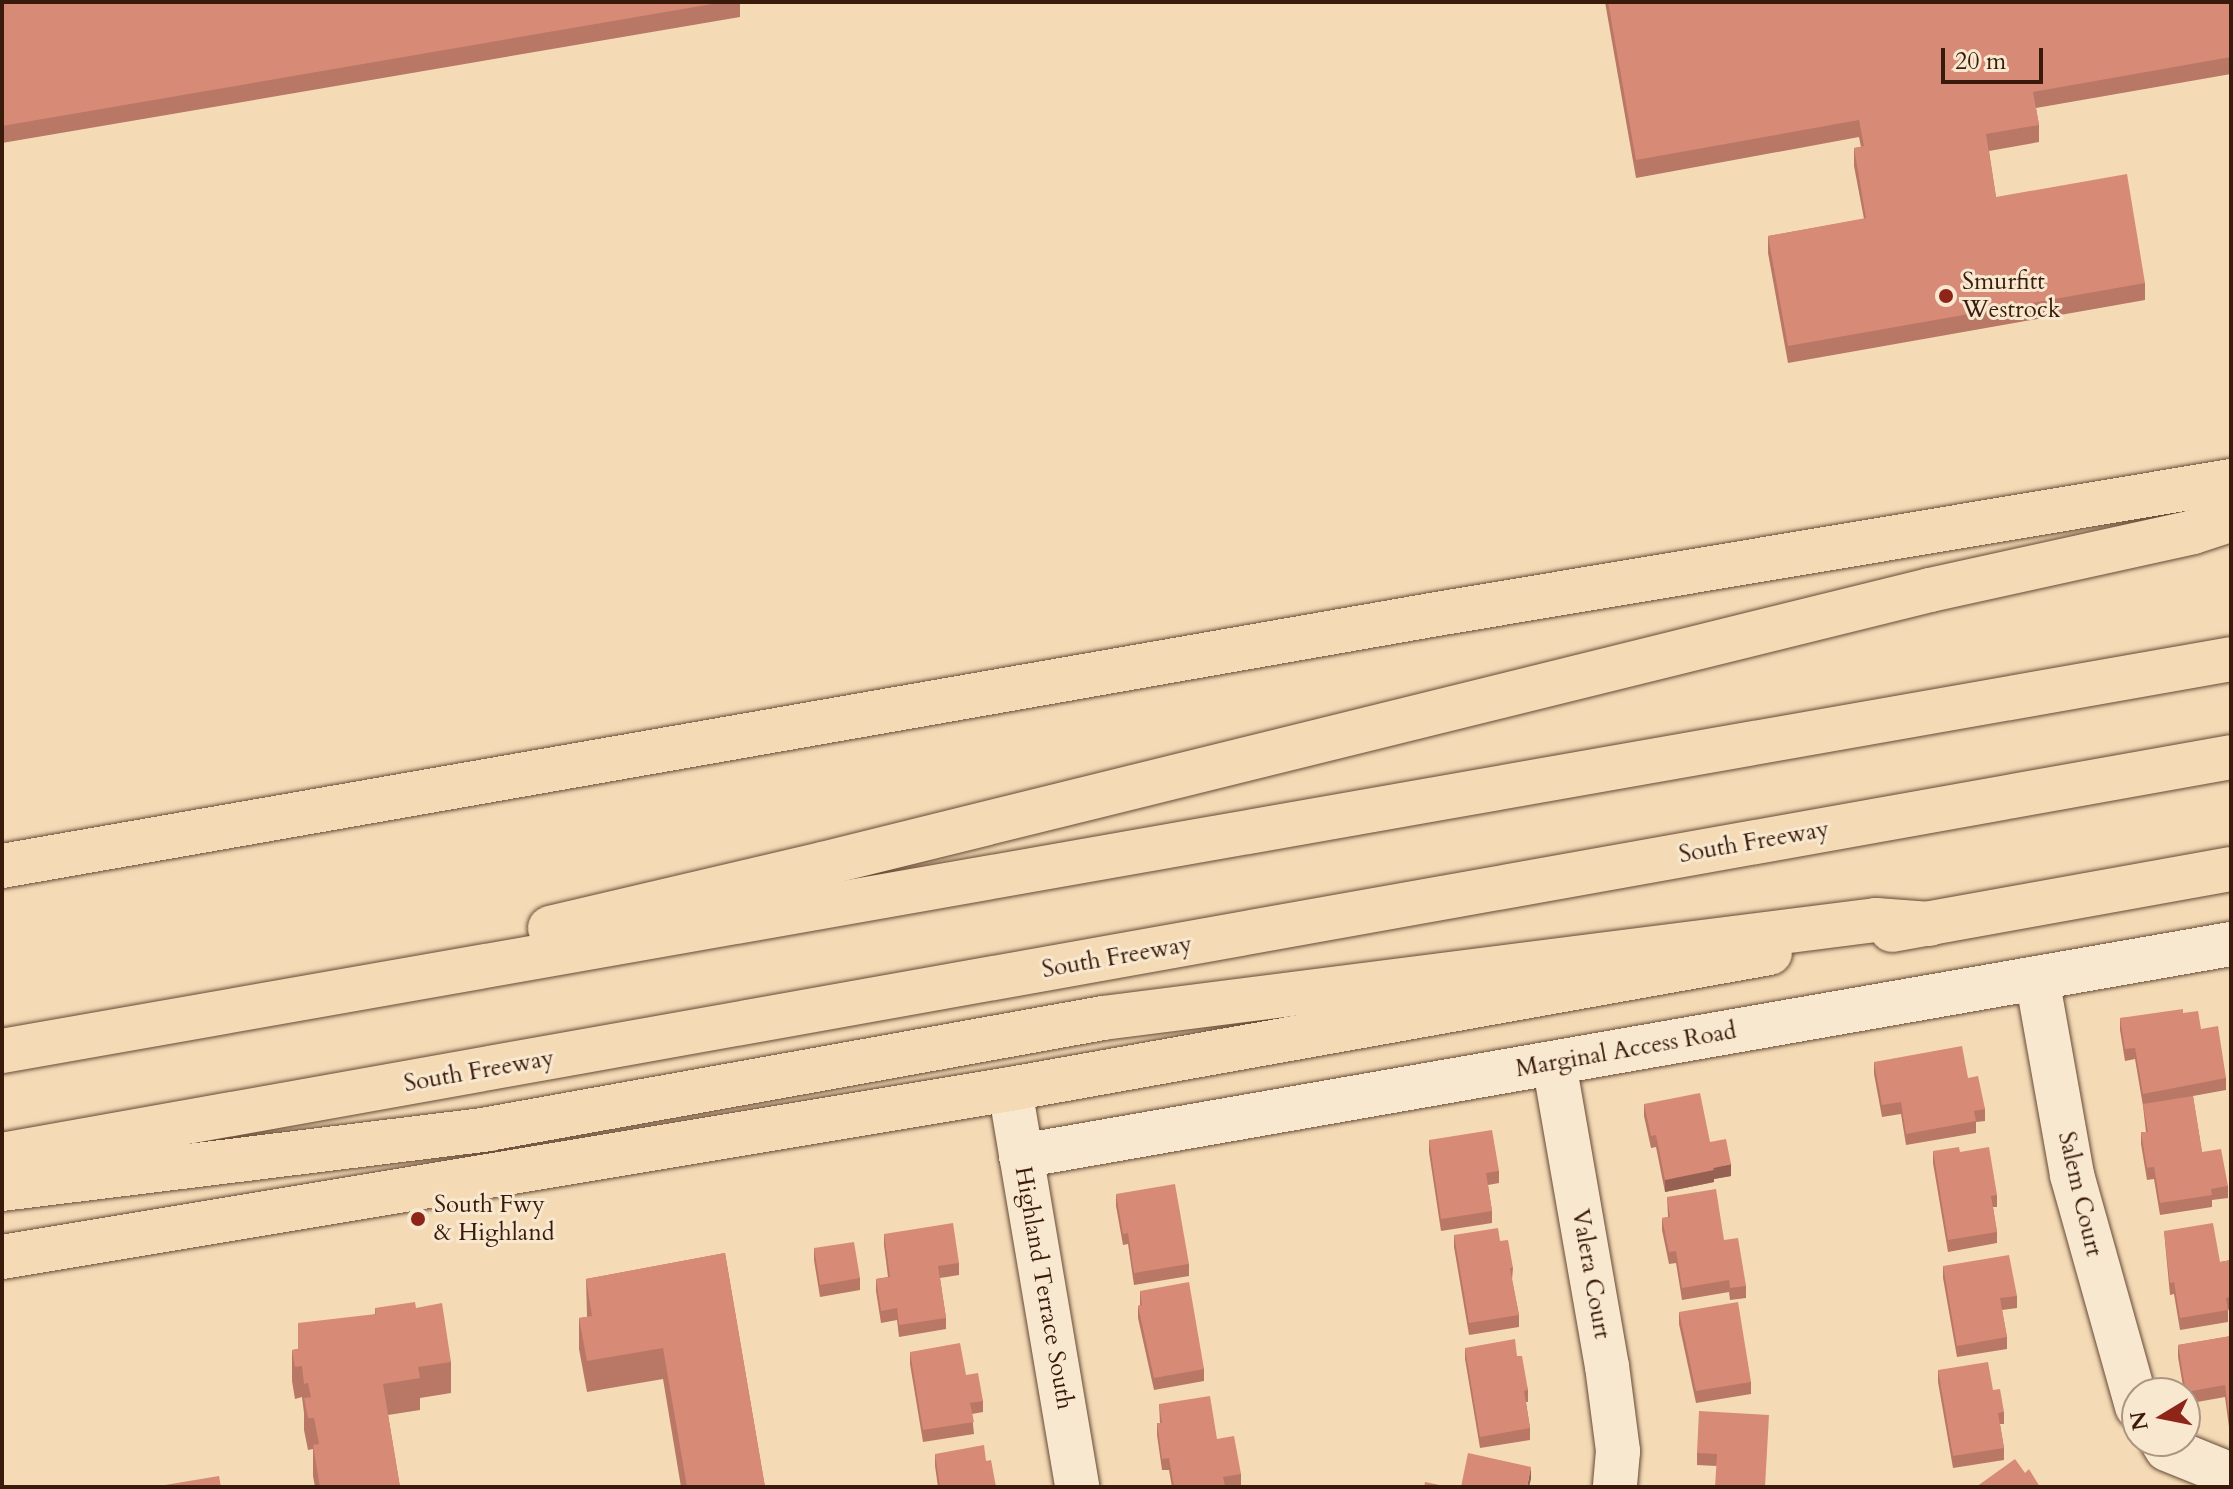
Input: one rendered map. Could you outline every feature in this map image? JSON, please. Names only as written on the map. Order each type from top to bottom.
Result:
[{"type":"main road","points":[[2,866],[1464,609],[2231,481]]},
{"type":"main road","points":[[102,1034],[837,861],[1930,590],[2193,532],[2231,520]]},
{"type":"main road","points":[[2,1051],[2231,659]]},
{"type":"main road","name":"South Freeway","points":[[2,1155],[2231,757]]},
{"type":"main road","points":[[2,1257],[1010,1089],[2231,869]]},
{"type":"main road","points":[[2,1189],[488,1129],[1103,1018],[1876,920],[1930,924]]},
{"type":"street","name":"Marginal Access Road","points":[[1021,1156],[2231,944]]},
{"type":"street","name":"Salem Court","points":[[2037,978],[2072,1175],[2129,1377]]},
{"type":"street","name":"Valera Court","points":[[1554,1063],[1607,1366],[1618,1451],[1615,1487]]},
{"type":"street","name":"Highland Terrace South","points":[[1010,1089],[1077,1487]]},
{"type":"street","points":[[2187,1457],[2231,1475]]},
{"type":"building","points":[[2,2],[724,2],[2,126]]},
{"type":"building","points":[[1608,2],[2231,2],[2231,57],[2033,92],[2039,125],[1986,134],[1996,197],[2127,174],[2145,283],[1788,346],[1768,236],[1866,218],[1854,148],[1864,146],[1859,120],[1636,160]]},
{"type":"building","points":[[2183,1009],[2183,1013],[2198,1011],[2201,1029],[2218,1026],[2226,1078],[2143,1094],[2135,1048],[2125,1049],[2120,1018]]},
{"type":"building","points":[[1962,1046],[1968,1078],[1978,1076],[1985,1109],[1974,1111],[1976,1121],[1906,1134],[1901,1102],[1882,1105],[1874,1062]]},
{"type":"building","points":[[1700,1093],[1710,1142],[1726,1139],[1731,1164],[1665,1180],[1656,1135],[1651,1136],[1644,1104]]},
{"type":"building","points":[[2193,1096],[2202,1152],[2221,1149],[2228,1186],[2211,1189],[2212,1195],[2160,1203],[2154,1167],[2147,1168],[2141,1132],[2148,1132],[2143,1104]]},
{"type":"building","points":[[1492,1130],[1499,1171],[1486,1173],[1492,1211],[1441,1219],[1429,1140]]},
{"type":"building","points":[[1959,1147],[1960,1152],[1989,1147],[1997,1195],[1991,1196],[1997,1232],[1948,1240],[1933,1151]]},
{"type":"building","points":[[1175,1184],[1189,1264],[1134,1273],[1128,1233],[1123,1234],[1116,1194]]},
{"type":"building","points":[[1716,1189],[1724,1240],[1738,1238],[1746,1286],[1730,1288],[1729,1280],[1682,1288],[1676,1251],[1669,1252],[1662,1218],[1670,1217],[1667,1197]]},
{"type":"building","points":[[953,1223],[959,1263],[938,1266],[946,1318],[899,1325],[897,1308],[881,1311],[876,1279],[890,1277],[884,1234]]},
{"type":"building","points":[[2213,1223],[2220,1262],[2231,1260],[2231,1297],[2226,1298],[2228,1310],[2180,1318],[2174,1282],[2170,1283],[2164,1231]]},
{"type":"building","points":[[1498,1228],[1500,1241],[1508,1240],[1519,1315],[1469,1323],[1454,1235]]},
{"type":"building","points":[[854,1242],[860,1278],[820,1285],[814,1248]]},
{"type":"building","points":[[725,1253],[765,1487],[687,1487],[663,1348],[587,1361],[579,1318],[592,1316],[586,1279]]},
{"type":"building","points":[[2009,1255],[2017,1296],[2000,1298],[2007,1337],[1957,1346],[1943,1266]]},
{"type":"building","points":[[1189,1282],[1204,1369],[1154,1378],[1138,1306],[1142,1305],[1140,1291]]},
{"type":"building","points":[[415,1302],[416,1308],[442,1303],[451,1362],[418,1367],[420,1378],[383,1384],[400,1487],[320,1487],[313,1445],[319,1444],[314,1418],[308,1418],[304,1398],[311,1397],[308,1383],[304,1384],[302,1366],[295,1367],[292,1350],[298,1349],[298,1323],[376,1314],[375,1308]]},
{"type":"building","points":[[1738,1302],[1751,1382],[1696,1391],[1679,1312]]},
{"type":"building","points":[[2231,1336],[2231,1416],[2225,1385],[2201,1389],[2201,1377],[2183,1377],[2178,1345]]},
{"type":"building","points":[[1515,1339],[1517,1356],[1522,1356],[1528,1390],[1524,1391],[1530,1428],[1480,1437],[1465,1348]]},
{"type":"building","points":[[960,1343],[966,1375],[978,1373],[983,1401],[970,1403],[974,1422],[923,1430],[910,1352]]},
{"type":"building","points":[[1988,1362],[1993,1390],[2000,1389],[2004,1412],[1998,1413],[2004,1448],[1953,1456],[1938,1370]]},
{"type":"building","points":[[1210,1396],[1217,1439],[1234,1436],[1241,1474],[1223,1477],[1225,1486],[1174,1487],[1169,1458],[1162,1459],[1157,1423],[1162,1423],[1159,1404]]},
{"type":"building","points":[[1699,1411],[1769,1415],[1765,1487],[1715,1487],[1717,1454],[1697,1453]]},
{"type":"building","points":[[984,1445],[986,1461],[991,1460],[996,1487],[940,1487],[935,1454]]},
{"type":"building","points":[[1468,1453],[1531,1467],[1527,1487],[1461,1487]]},
{"type":"building","points":[[2015,1459],[2025,1473],[2029,1469],[2040,1487],[1976,1487]]},
{"type":"building","points":[[219,1476],[221,1487],[153,1487]]},
{"type":"building","points":[[1425,1482],[1449,1487],[1424,1487]]},
{"type":"place","name":"Smurfitt Westrock","points":[[1946,296]]},
{"type":"place","name":"South Fwy & Highland","points":[[418,1219]]}]
